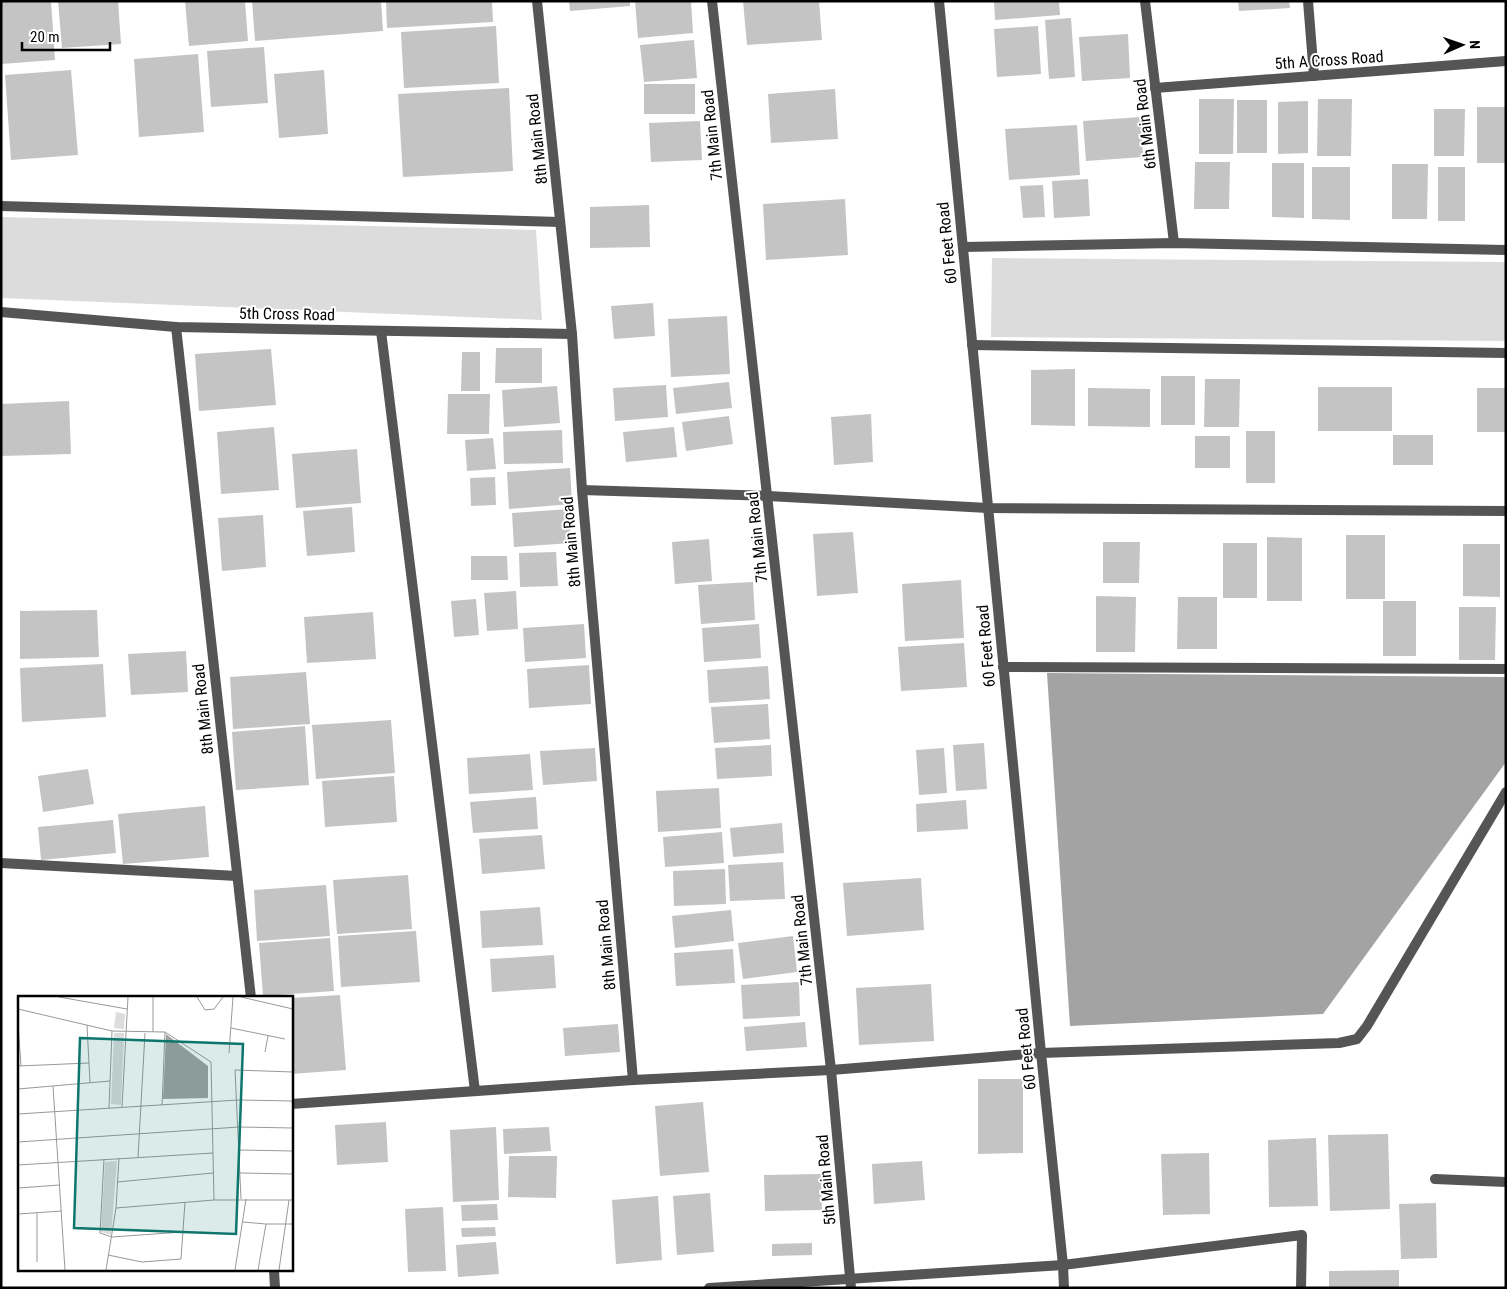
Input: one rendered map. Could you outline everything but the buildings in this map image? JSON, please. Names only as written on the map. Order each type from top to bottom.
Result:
[{"type":"street","name":"8th Main Road","points":[[538,1],[572,334],[582,490],[633,1080]]},
{"type":"street","name":"7th Main Road","points":[[712,1],[831,1070]]},
{"type":"street","name":"60 Feet Road","points":[[939,1],[1064,1288]]},
{"type":"street","name":"6th Main Road","points":[[1145,1],[1174,243]]},
{"type":"street","points":[[1308,1],[1314,76]]},
{"type":"street","name":"5th A Cross Road","points":[[1156,88],[1506,61]]},
{"type":"street","points":[[1,206],[560,222]]},
{"type":"street","points":[[963,248],[1174,243],[1506,250]]},
{"type":"street","name":"5th Cross Road","points":[[1,312],[176,326],[572,334]]},
{"type":"street","name":"8th Main Road","points":[[176,326],[251,996]]},
{"type":"street","points":[[381,331],[475,1091]]},
{"type":"street","points":[[972,345],[1506,352]]},
{"type":"street","points":[[582,490],[768,496],[988,508],[1506,511]]},
{"type":"street","points":[[1003,667],[1506,668]]},
{"type":"street","points":[[292,1104],[633,1080],[831,1070],[1041,1053],[1339,1043],[1357,1039],[1367,1026],[1506,792]]},
{"type":"street","points":[[2,861],[237,876]]},
{"type":"street","name":"5th Main Road","points":[[831,1070],[851,1283]]},
{"type":"street","points":[[1435,1179],[1506,1182]]},
{"type":"street","points":[[709,1288],[851,1283],[1063,1265],[1302,1235],[1301,1288]]},
{"type":"street","points":[[274,1272],[275,1288]]},
{"type":"shaded area","points":[[1,217],[536,230],[542,320],[1,298]]},
{"type":"shaded area","points":[[992,258],[1506,262],[1506,341],[991,337]]},
{"type":"shaded area","points":[[1047,673],[1506,677],[1506,762],[1323,1014],[1070,1026]]}]
